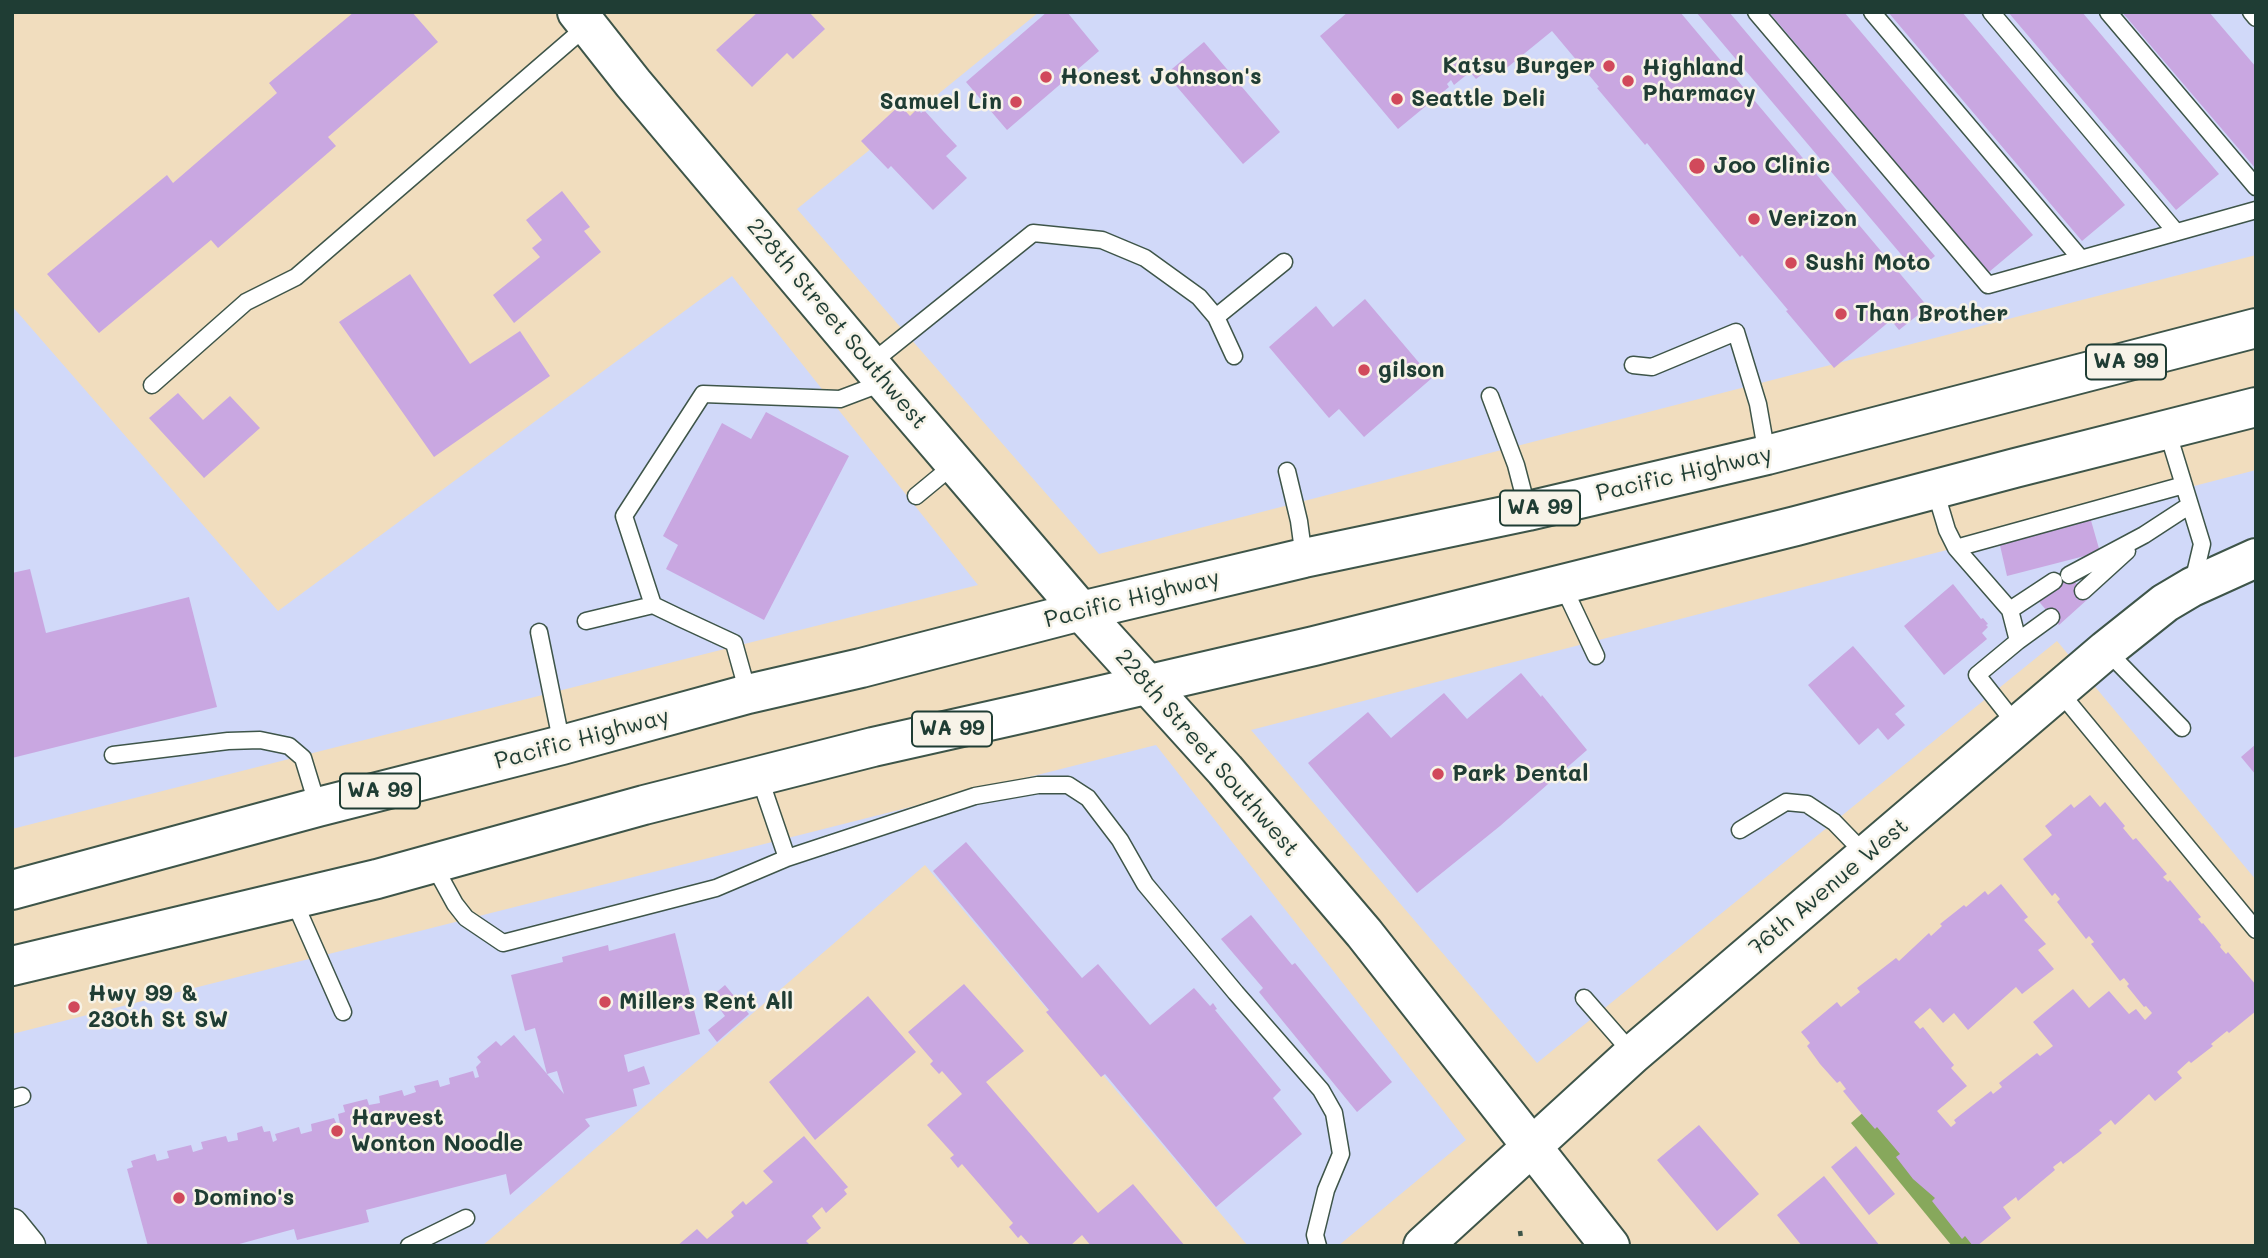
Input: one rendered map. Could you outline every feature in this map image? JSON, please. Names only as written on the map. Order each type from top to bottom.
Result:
[{"type":"main road","name":"228th Street Southwest","points":[[590,17],[633,83],[877,373],[1081,611],[1225,770],[1364,933],[1610,1246]]},
{"type":"main road","name":"Pacific Highway","points":[[12,890],[748,694],[1304,558],[1528,511],[1767,456],[2256,328]]},
{"type":"main road","name":"WA 99","points":[[12,966],[433,864],[873,747],[1302,649],[2256,407]]},
{"type":"main road","name":"76th Avenue West","points":[[1423,1246],[1633,1054],[2106,650],[2165,603],[2192,587],[2256,558]]},
{"type":"street","points":[[12,1225],[29,1246]]},
{"type":"lane","points":[[1756,12],[1988,285],[2256,210]]},
{"type":"lane","points":[[1872,12],[2081,258]]},
{"type":"lane","points":[[1991,12],[2176,232]]},
{"type":"lane","points":[[2108,12],[2256,187]]},
{"type":"lane","points":[[2251,12],[2256,18]]},
{"type":"lane","points":[[152,385],[246,302],[296,277],[590,17]]},
{"type":"lane","points":[[653,605],[624,516],[703,394],[839,399],[877,373],[1033,233],[1102,240],[1145,258],[1199,298],[1216,317],[1234,356]]},
{"type":"lane","points":[[1216,317],[1284,262]]},
{"type":"lane","points":[[1633,365],[1653,367],[1736,332],[1758,404],[1767,456]]},
{"type":"lane","points":[[1490,396],[1516,465],[1528,511]]},
{"type":"lane","points":[[2167,430],[2202,544],[2192,587]]},
{"type":"lane","points":[[916,496],[956,463]]},
{"type":"lane","points":[[1287,471],[1299,521],[1304,558]]},
{"type":"lane","points":[[1956,548],[2185,485]]},
{"type":"lane","points":[[1935,490],[1947,530],[1956,548],[2010,610],[2018,640]]},
{"type":"lane","points":[[2010,610],[2061,578],[2144,535],[2190,505]]},
{"type":"lane","points":[[2083,591],[2144,535]]},
{"type":"lane","points":[[1562,584],[1596,656]]},
{"type":"lane","points":[[586,621],[653,605],[734,643],[748,694]]},
{"type":"lane","points":[[2018,727],[1977,675],[2018,640],[2051,617]]},
{"type":"lane","points":[[539,632],[562,745]]},
{"type":"lane","points":[[2106,650],[2182,728]]},
{"type":"lane","points":[[2059,691],[2256,930]]},
{"type":"lane","points":[[113,755],[228,741],[260,740],[289,746],[303,758],[318,807]]},
{"type":"lane","points":[[759,776],[788,858]]},
{"type":"lane","points":[[433,864],[466,918],[503,943],[716,888],[788,858],[975,796],[1038,785],[1068,785],[1088,798],[1120,840],[1145,884],[1321,1090],[1334,1113],[1341,1154],[1326,1190],[1315,1235],[1318,1246]]},
{"type":"lane","points":[[1740,830],[1786,802],[1807,804],[1834,822],[1866,855]]},
{"type":"lane","points":[[293,899],[343,1012]]},
{"type":"lane","points":[[1584,998],[1633,1054]]},
{"type":"lane","points":[[410,1246],[466,1218]]},
{"type":"path","points":[[1520,1231],[1521,1238]]},
{"type":"shaded area","points":[[1039,12],[2256,12],[2256,255],[1099,554],[797,209]]},
{"type":"shaded area","points":[[732,276],[978,585],[12,829],[12,306],[278,611]]},
{"type":"shaded area","points":[[2256,470],[2256,880],[2057,641],[1537,1063],[1251,730]]},
{"type":"shaded area","points":[[1156,745],[1466,1140],[1338,1246],[1248,1246],[925,865],[482,1246],[12,1246],[12,1034]]},
{"type":"green space","points":[[1865,1111],[1977,1246],[1952,1246],[1851,1123]]},
{"type":"building","points":[[354,12],[412,12],[438,42],[328,137],[336,146],[218,248],[211,240],[99,333],[47,274],[167,175],[173,183],[277,93],[269,83]]},
{"type":"building","points":[[758,12],[809,12],[825,29],[793,59],[787,53],[752,87],[716,50]]},
{"type":"building","points":[[1047,12],[1067,12],[1099,51],[1007,130],[966,82]]},
{"type":"building","points":[[1348,12],[1680,12],[1928,307],[1899,330],[1891,320],[1834,368],[1552,31],[1498,75],[1491,67],[1476,79],[1470,72],[1454,85],[1451,80],[1447,84],[1449,87],[1398,129],[1320,36]]},
{"type":"building","points":[[1696,12],[1729,12],[1935,256],[1916,272]]},
{"type":"building","points":[[1769,12],[1844,12],[2033,235],[1989,272]]},
{"type":"building","points":[[1888,12],[1962,12],[2125,205],[2082,241]]},
{"type":"building","points":[[2008,12],[2082,12],[2219,174],[2176,210]]},
{"type":"building","points":[[2122,12],[2209,12],[2256,67],[2256,169]]},
{"type":"building","points":[[1204,42],[1280,132],[1243,164],[1166,74]]},
{"type":"building","points":[[900,105],[910,116],[918,108],[921,113],[924,110],[957,146],[946,156],[967,178],[933,210],[891,166],[888,169],[861,141]]},
{"type":"building","points":[[562,191],[590,227],[584,231],[601,252],[514,323],[493,295],[540,257],[532,248],[542,240],[526,220]]},
{"type":"building","points":[[410,274],[470,364],[520,331],[550,376],[434,457],[339,322]]},
{"type":"building","points":[[1365,299],[1432,378],[1364,437],[1339,409],[1329,418],[1269,347],[1316,306],[1333,327]]},
{"type":"building","points":[[178,393],[203,420],[230,396],[260,428],[204,478],[149,418]]},
{"type":"building","points":[[766,412],[849,456],[764,620],[666,569],[678,545],[663,536],[722,423],[751,439]]},
{"type":"building","points":[[2090,517],[2100,552],[2007,576],[1999,541]]},
{"type":"building","points":[[30,569],[46,633],[189,597],[217,707],[12,758],[12,573]]},
{"type":"building","points":[[2065,571],[2089,598],[2059,625],[2035,597]]},
{"type":"building","points":[[1953,584],[1988,624],[1982,633],[1987,639],[1944,675],[1904,626]]},
{"type":"building","points":[[1853,646],[1905,706],[1895,714],[1905,725],[1888,740],[1878,728],[1859,745],[1808,685]]},
{"type":"building","name":"Park Dental","points":[[1521,673],[1587,750],[1500,826],[1417,893],[1308,763],[1368,712],[1391,738],[1444,693],[1467,719]]},
{"type":"building","points":[[2256,744],[2256,775],[2241,757]]},
{"type":"building","points":[[2090,795],[2100,807],[2105,802],[2133,840],[2136,838],[2167,874],[2163,877],[2168,882],[2170,880],[2201,917],[2198,919],[2220,947],[2226,954],[2228,952],[2256,985],[2256,1011],[2229,1033],[2227,1031],[2191,1063],[2189,1061],[2177,1072],[2182,1078],[2155,1101],[2149,1094],[2115,1125],[2111,1120],[2099,1130],[2102,1133],[2079,1152],[2063,1164],[2061,1161],[2053,1167],[2055,1170],[2018,1201],[2016,1197],[2003,1207],[2011,1218],[1977,1246],[1973,1246],[1965,1236],[1962,1239],[1932,1201],[1935,1198],[1913,1179],[1896,1157],[1900,1154],[1861,1113],[1843,1091],[1846,1089],[1840,1081],[1837,1083],[1820,1064],[1807,1046],[1810,1043],[1801,1032],[1837,1002],[1841,1007],[1860,992],[1857,988],[1896,958],[1899,961],[1964,905],[1966,907],[1985,891],[1988,895],[2001,884],[2028,917],[2024,920],[2046,944],[2038,950],[2054,969],[2022,994],[2016,987],[1968,1030],[1954,1013],[1943,1023],[1930,1008],[1914,1022],[1920,1029],[1923,1027],[1954,1065],[1951,1068],[1967,1086],[1937,1111],[1951,1127],[1956,1123],[1954,1120],[1991,1091],[1993,1094],[2002,1087],[1999,1083],[2037,1053],[2040,1056],[2053,1046],[2033,1022],[2073,989],[2089,1008],[2109,991],[2129,1014],[2136,1009],[2145,1020],[2152,1013],[2127,986],[2129,984],[2124,978],[2120,981],[2091,944],[2094,942],[2089,936],[2086,939],[2057,902],[2060,899],[2055,893],[2052,896],[2023,859],[2052,835],[2045,826],[2071,804],[2074,808]]},
{"type":"building","points":[[966,842],[1082,978],[1098,964],[1150,1025],[1194,988],[1210,1006],[1213,1003],[1217,1009],[1215,1010],[1281,1090],[1273,1098],[1302,1134],[1216,1207],[1105,1074],[1101,1077],[1046,1012],[1049,1010],[933,871]]},
{"type":"building","points":[[1251,915],[1292,965],[1295,963],[1392,1082],[1357,1112],[1259,992],[1263,988],[1221,939]]},
{"type":"building","points":[[675,933],[700,1034],[624,1055],[628,1072],[644,1066],[650,1084],[633,1089],[637,1106],[585,1119],[590,1126],[510,1195],[506,1174],[366,1210],[369,1222],[297,1240],[294,1229],[232,1246],[148,1246],[127,1169],[133,1167],[131,1161],[155,1154],[157,1161],[169,1158],[167,1151],[191,1145],[193,1152],[203,1149],[201,1142],[226,1136],[228,1142],[238,1140],[237,1133],[262,1126],[264,1132],[270,1131],[273,1142],[277,1140],[275,1134],[299,1127],[301,1134],[312,1131],[311,1124],[334,1118],[337,1125],[340,1124],[338,1114],[345,1112],[343,1105],[367,1099],[369,1105],[380,1103],[379,1096],[402,1090],[404,1096],[416,1092],[414,1086],[438,1080],[440,1087],[450,1084],[449,1078],[473,1071],[475,1078],[479,1077],[476,1067],[481,1062],[477,1057],[496,1041],[501,1046],[514,1035],[547,1074],[535,1028],[525,1031],[511,975],[563,962],[562,957],[608,945],[609,951]],"holes":[[[557,1071],[564,1094],[547,1074]]]},
{"type":"building","points":[[964,984],[1024,1051],[986,1082],[1098,1213],[1133,1184],[1185,1246],[1091,1246],[1082,1235],[1070,1246],[1031,1246],[1021,1235],[1018,1238],[1009,1227],[1013,1223],[962,1164],[958,1168],[950,1158],[954,1155],[927,1125],[962,1094],[942,1071],[939,1074],[930,1064],[933,1061],[908,1032]]},
{"type":"building","points":[[725,985],[749,1014],[717,1042],[708,1030],[725,1016],[711,997]]},
{"type":"building","points":[[868,996],[916,1052],[815,1140],[769,1082]]},
{"type":"building","points":[[1699,1125],[1759,1194],[1717,1231],[1657,1160]]},
{"type":"building","points":[[804,1136],[848,1187],[844,1190],[847,1194],[826,1213],[822,1207],[812,1216],[821,1228],[806,1241],[811,1246],[677,1246],[697,1229],[707,1239],[734,1216],[731,1212],[743,1201],[746,1205],[773,1182],[763,1171]]},
{"type":"building","points":[[1856,1146],[1895,1194],[1869,1215],[1831,1167]]},
{"type":"building","points":[[1824,1176],[1880,1246],[1802,1246],[1777,1215]]},
{"type":"place","name":"Katsu Burger","points":[[1609,66]]},
{"type":"place","name":"Honest Johnson's","points":[[1046,77]]},
{"type":"place","name":"Highland Pharmacy","points":[[1628,81]]},
{"type":"place","name":"Seattle Deli","points":[[1397,99]]},
{"type":"place","name":"Samuel Lin","points":[[1016,102]]},
{"type":"place","name":"Joo Clinic","points":[[1697,166]]},
{"type":"place","name":"Verizon","points":[[1754,219]]},
{"type":"place","name":"Sushi Moto","points":[[1791,263]]},
{"type":"place","name":"Than Brother","points":[[1841,314]]},
{"type":"place","name":"gilson","points":[[1364,370]]},
{"type":"place","name":"Park Dental","points":[[1438,774]]},
{"type":"place","name":"Millers Rent All","points":[[605,1002]]},
{"type":"place","name":"Hwy 99 & 230th St SW","points":[[74,1007]]},
{"type":"place","name":"Harvest Wonton Noodle","points":[[337,1131]]},
{"type":"place","name":"Domino's","points":[[179,1198]]}]
